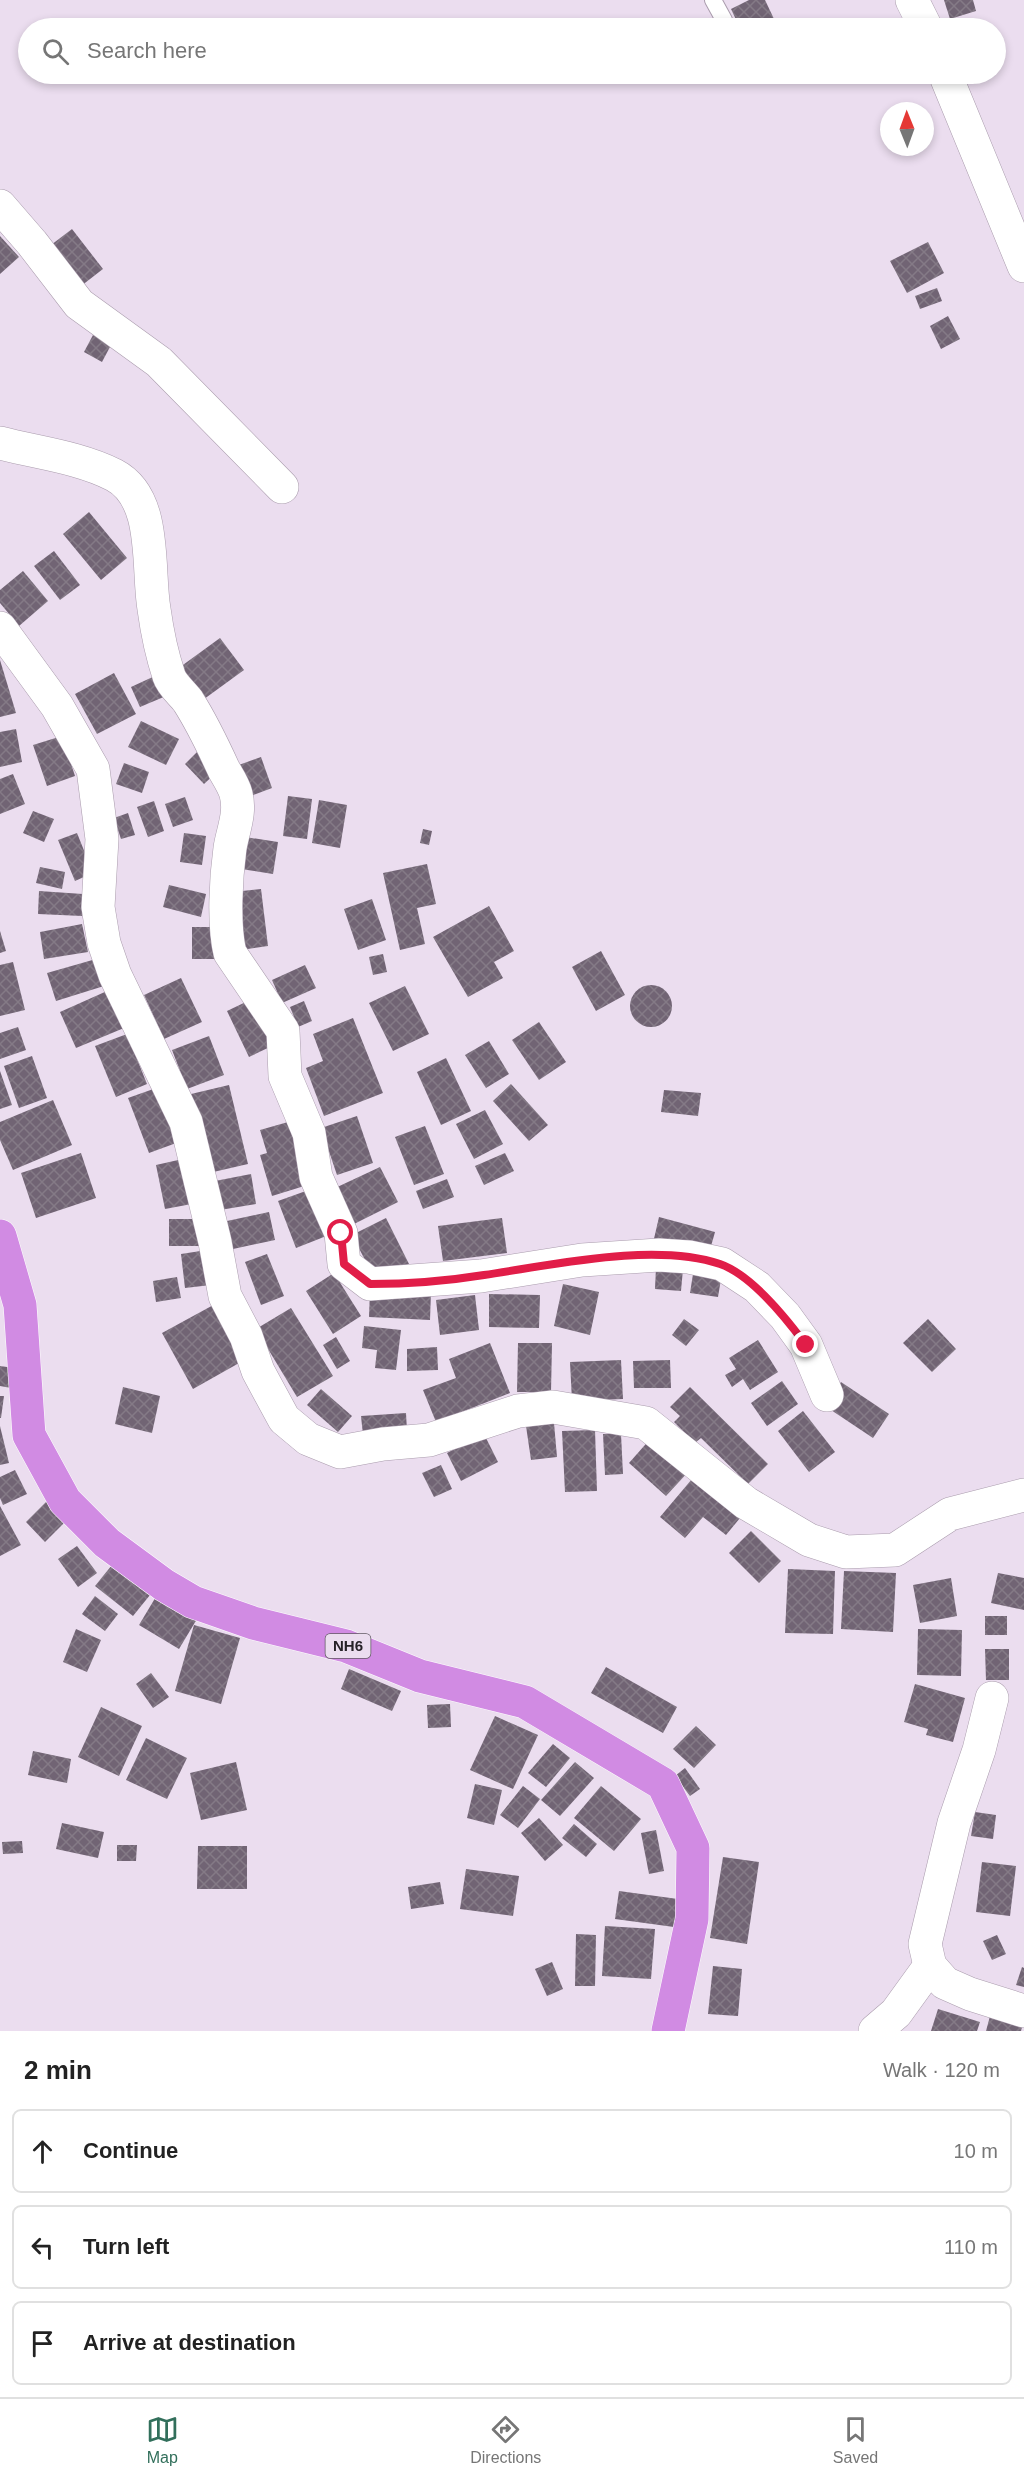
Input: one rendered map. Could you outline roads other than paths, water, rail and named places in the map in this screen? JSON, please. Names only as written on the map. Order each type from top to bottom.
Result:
[{"type":"highway","name":"NH6","points":[[0,1236],[21,1305],[29,1435],[65,1501],[107,1543],[164,1585],[193,1602],[253,1623],[346,1646],[420,1676],[525,1702],[663,1784],[693,1848],[692,1919],[668,2031]]},
{"type":"street","points":[[912,0],[921,18]]},
{"type":"street","points":[[949,84],[1024,266]]},
{"type":"street","points":[[0,206],[79,304],[159,362],[282,487]]},
{"type":"street","points":[[0,443],[30,452],[56,454],[116,476],[132,493],[144,512],[154,608],[170,680],[181,691],[200,720],[236,795],[237,819],[230,848],[227,900],[230,953],[283,1031],[285,1076],[309,1133],[316,1177],[341,1233],[344,1264],[370,1284],[482,1276],[582,1260],[659,1255],[689,1257],[722,1264],[757,1287],[784,1316],[806,1345],[827,1395]]},
{"type":"street","points":[[0,628],[57,706],[93,769],[102,839],[98,907],[104,943],[115,975],[186,1122],[215,1242],[225,1296],[246,1336],[258,1371],[284,1419],[308,1439],[340,1452],[383,1444],[429,1440],[518,1411],[553,1407],[646,1423],[746,1503],[809,1540],[846,1552],[895,1550],[950,1514],[1024,1495]]},
{"type":"street","points":[[992,1698],[979,1750],[954,1823],[925,1944],[930,1966],[945,1983],[970,1994],[1024,2011]]},
{"type":"street","points":[[875,2031],[896,2013],[930,1966]]},
{"type":"lane","points":[[712,0],[723,18]]}]
